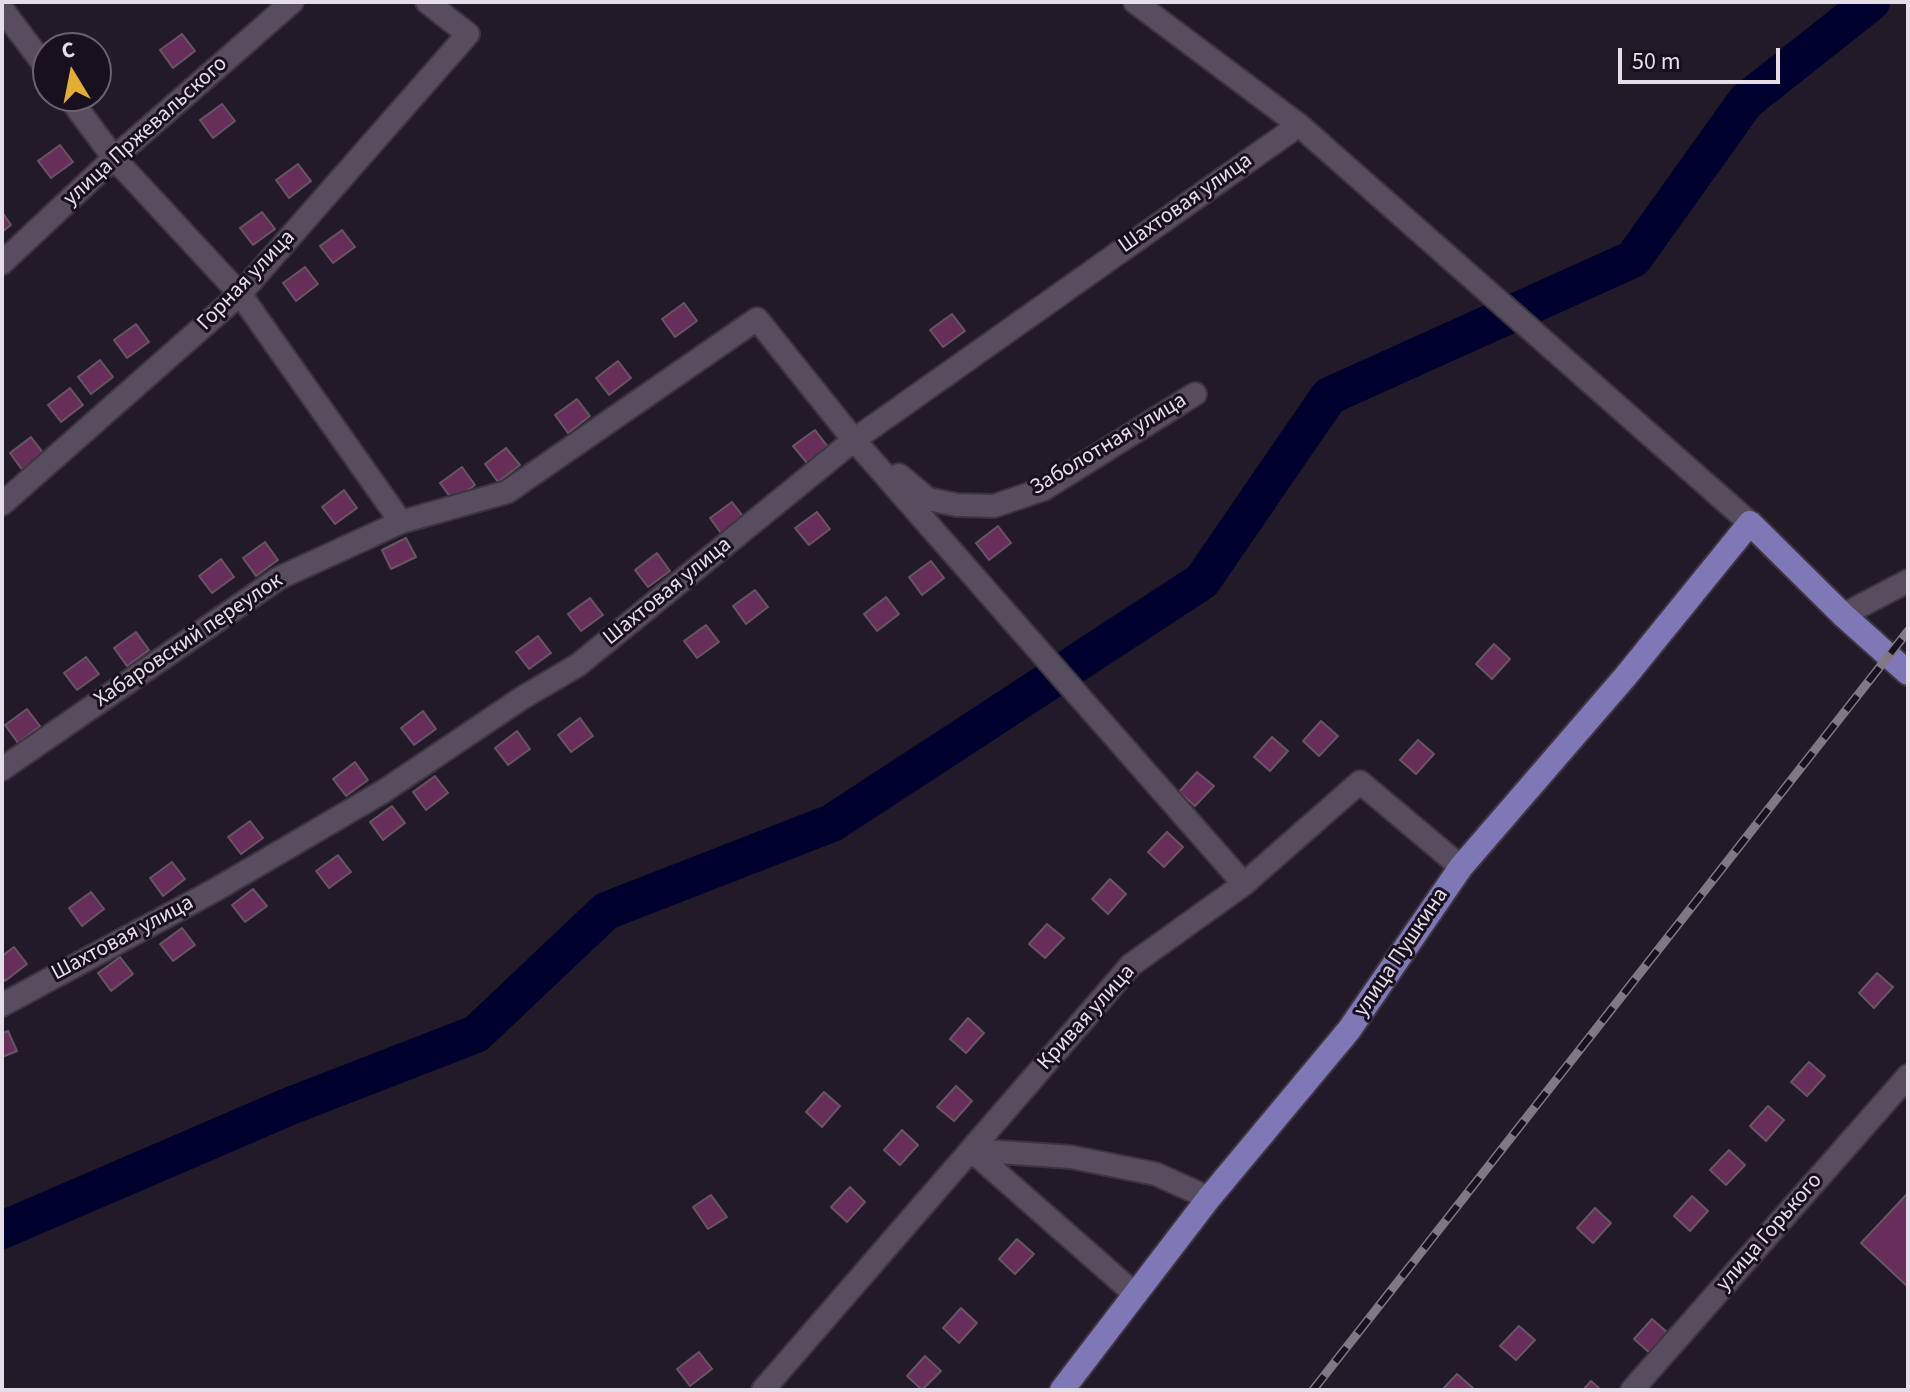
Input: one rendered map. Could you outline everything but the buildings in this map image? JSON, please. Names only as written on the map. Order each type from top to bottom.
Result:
[{"type":"main road","points":[[1750,523],[1843,615],[1908,673]]},
{"type":"main road","name":"улица Пушкина","points":[[1062,1390],[1209,1198],[1349,1030],[1461,867],[1625,677],[1750,523]]},
{"type":"street","name":"улица Пржевальского","points":[[2,263],[114,158],[292,2]]},
{"type":"street","name":"Горная улица","points":[[2,504],[240,294],[468,34],[427,2]]},
{"type":"street","points":[[1135,2],[1299,125],[1750,523]]},
{"type":"street","points":[[2,9],[32,49]]},
{"type":"street","points":[[80,112],[114,158],[240,294],[401,522]]},
{"type":"street","name":"Шахтовая улица","points":[[2,1005],[215,890],[384,791],[522,698],[578,665],[854,440],[1299,125]]},
{"type":"street","name":"Хабаровский переулок","points":[[2,769],[279,578],[401,522],[507,492],[757,319],[854,440]]},
{"type":"street","name":"Заболотная улица","points":[[854,440],[928,499],[957,505],[994,506],[1044,489],[1195,394]]},
{"type":"street","points":[[854,440],[1244,884]]},
{"type":"street","points":[[1843,615],[1908,581]]},
{"type":"street","name":"Кривая улица","points":[[763,1390],[1131,965],[1244,884],[1360,782],[1461,867]]},
{"type":"street","name":"улица Горького","points":[[1632,1390],[1908,1076]]},
{"type":"street","points":[[971,1150],[1071,1157],[1156,1174],[1209,1198]]},
{"type":"street","points":[[971,1150],[1136,1295]]},
{"type":"waterway","points":[[2,1230],[290,1106],[476,1034],[606,911],[832,823],[1202,581],[1329,396],[1633,259],[1746,101],[1871,2]]},
{"type":"railway","points":[[1313,1390],[1908,631]]}]
